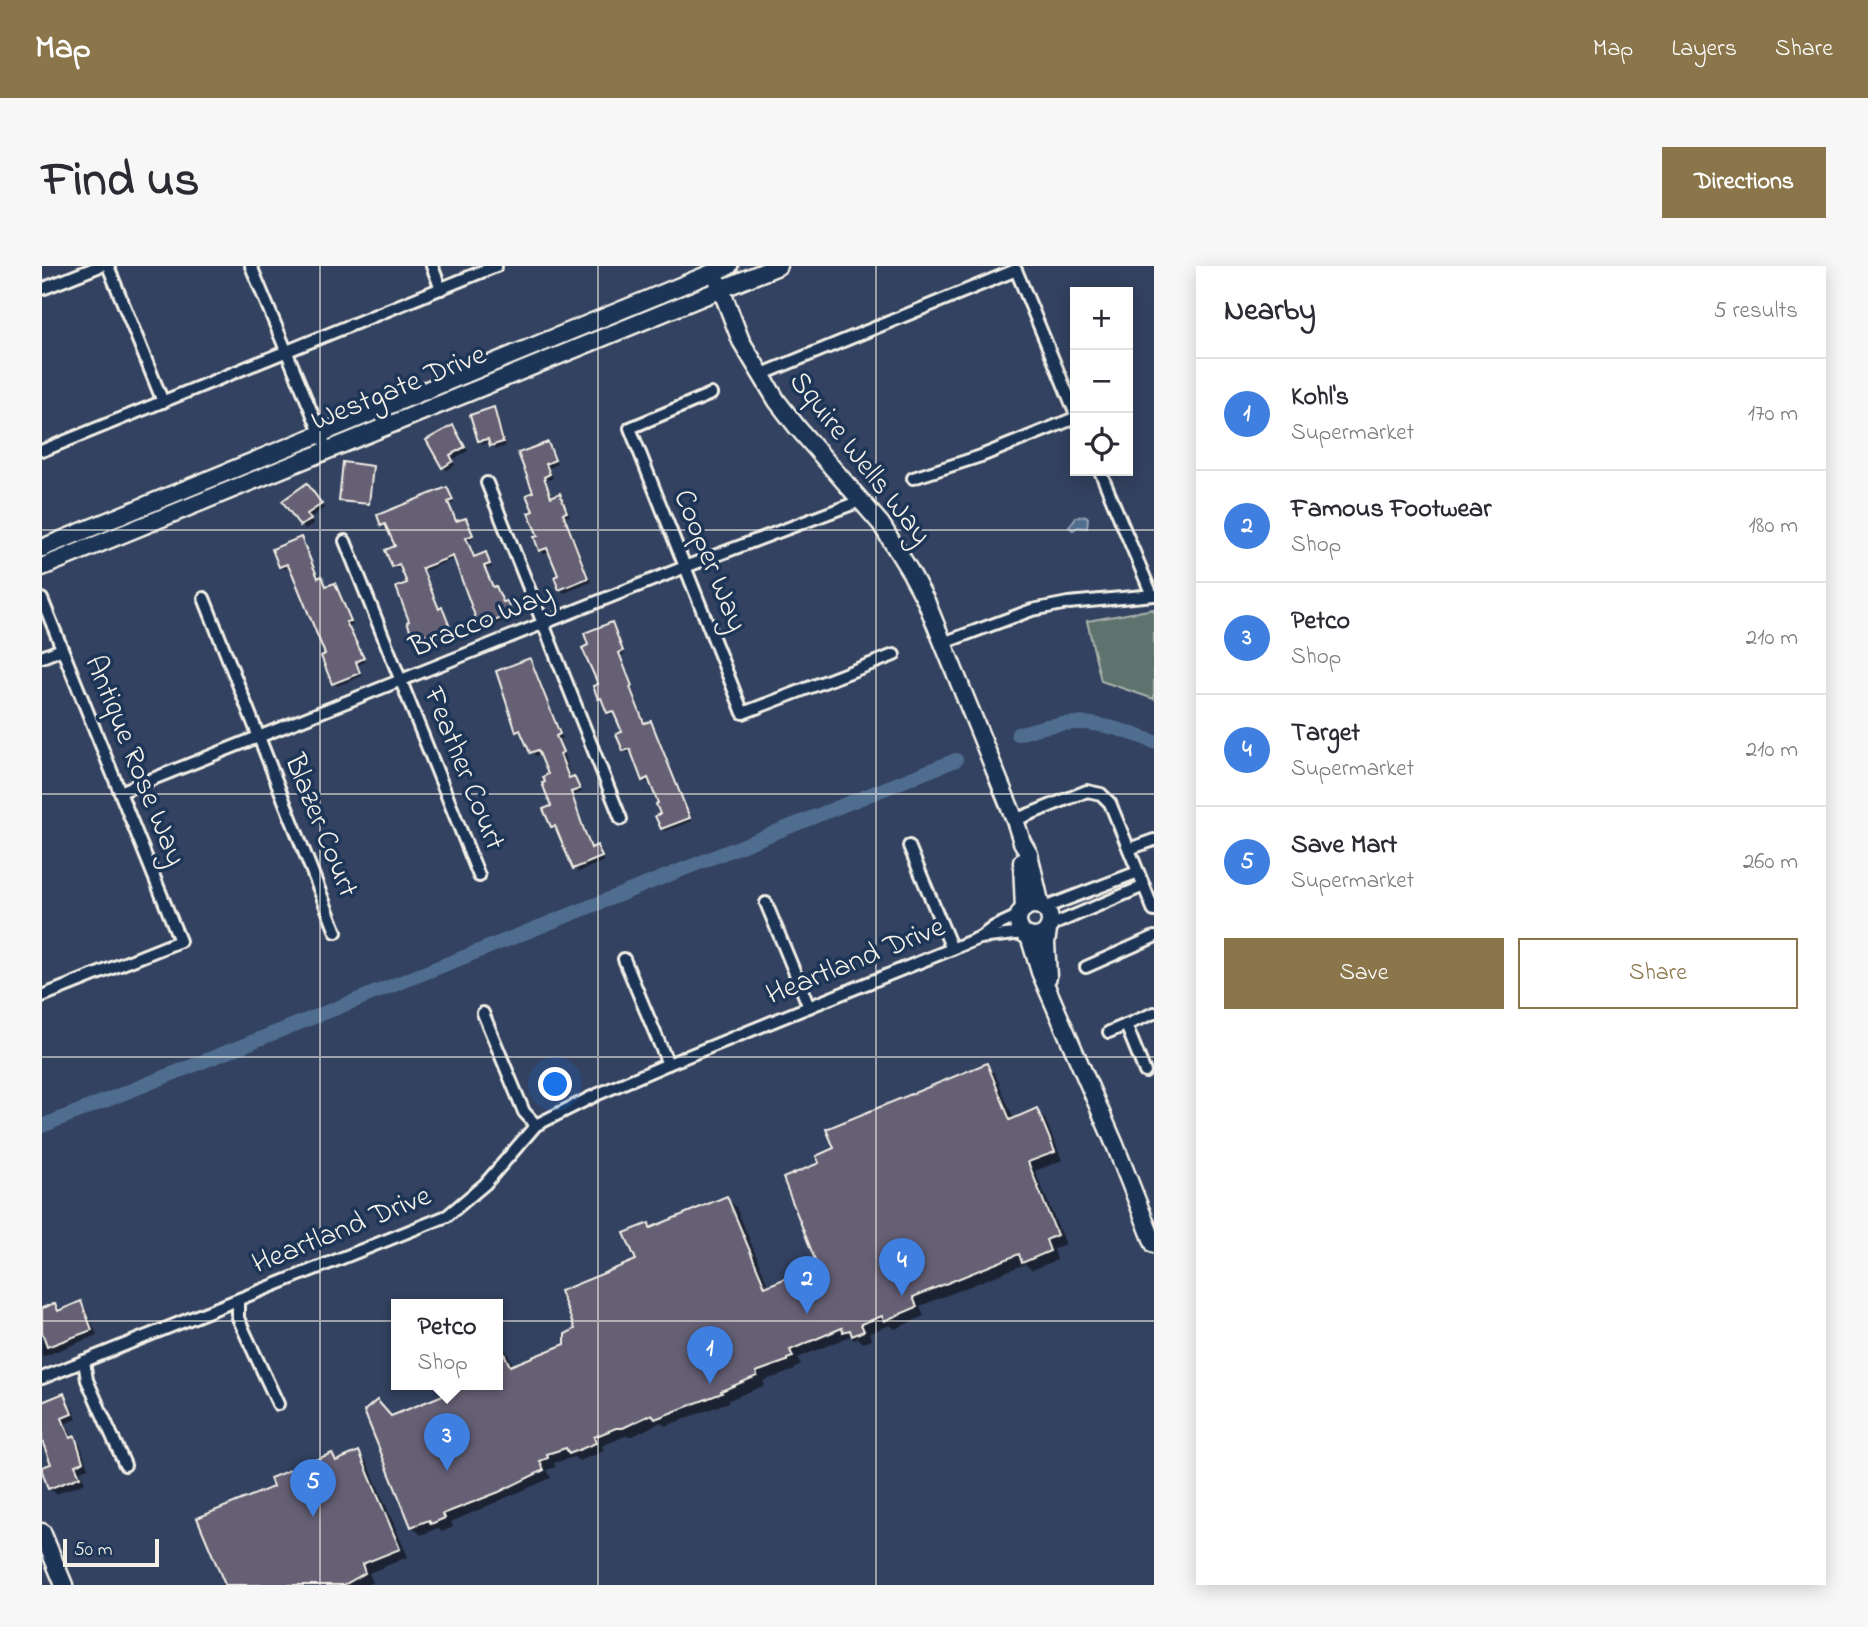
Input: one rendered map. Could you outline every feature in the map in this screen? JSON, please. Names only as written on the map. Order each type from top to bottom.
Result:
[{"type":"street","points":[[42,289],[100,266]]},
{"type":"street","points":[[108,266],[163,402]]},
{"type":"street","points":[[251,266],[327,449]]},
{"type":"street","points":[[432,266],[441,289]]},
{"type":"street","points":[[44,450],[496,266]]},
{"type":"street","name":"Westgate Drive","points":[[42,566],[778,266]]},
{"type":"street","name":"Westgate Drive","points":[[42,548],[720,268]]},
{"type":"street","name":"Squire Wells Way","points":[[720,268],[720,290],[741,341],[760,375],[797,427],[863,500],[881,524],[926,601],[1029,854],[1043,907]]},
{"type":"street","points":[[760,375],[1016,270],[1070,400]]},
{"type":"street","name":"Cooper Way","points":[[711,394],[630,428],[743,713],[894,655]]},
{"type":"street","points":[[914,478],[981,456],[1070,420]]},
{"type":"street","points":[[943,643],[1031,610],[1068,603],[1153,595],[1102,476]]},
{"type":"street","points":[[487,483],[621,819]]},
{"type":"street","name":"Bracco Way","points":[[120,792],[863,500]]},
{"type":"street","name":"Feather Court","points":[[345,541],[479,876]]},
{"type":"street","name":"Blazer Court","points":[[204,598],[337,932]]},
{"type":"street","name":"Antique Rose Way","points":[[42,599],[180,941],[42,996]]},
{"type":"street","points":[[42,657],[62,649]]},
{"type":"street","points":[[1015,820],[1087,791],[1101,794],[1110,803],[1154,911]]},
{"type":"street","points":[[1129,849],[1154,839]]},
{"type":"street","name":"Squire Wells Way","points":[[1022,842],[1022,912]]},
{"type":"street","points":[[909,846],[952,950]]},
{"type":"street","points":[[1138,872],[1043,907],[1029,906],[1022,912],[1020,928],[1026,935],[1154,1244]]},
{"type":"street","points":[[1026,935],[1039,936],[1049,928],[1144,886]]},
{"type":"street","points":[[1092,890],[1098,905]]},
{"type":"street","points":[[766,903],[809,1007]]},
{"type":"street","points":[[1043,907],[1049,913],[1046,943],[1049,990]]},
{"type":"street","name":"Heartland Drive","points":[[42,1378],[447,1216],[485,1184],[536,1125],[668,1064],[952,950],[979,938],[1022,912]]},
{"type":"street","name":"Heartland Drive","points":[[979,938],[1026,935]]},
{"type":"street","points":[[1086,967],[1154,937]]},
{"type":"street","points":[[624,959],[668,1064]]},
{"type":"street","points":[[482,1013],[524,1112],[536,1125]]},
{"type":"street","points":[[1109,1032],[1154,1013]]},
{"type":"street","points":[[1126,1025],[1145,1072]]},
{"type":"street","points":[[238,1300],[238,1318],[278,1404]]},
{"type":"street","points":[[84,1361],[87,1380],[125,1465]]},
{"type":"street","points":[[42,1532],[64,1585]]},
{"type":"green space","points":[[1154,609],[1154,699],[1101,681],[1087,621]]},
{"type":"water","points":[[1086,516],[1087,528],[1078,527],[1073,530],[1069,527],[1076,517]]},
{"type":"building","points":[[494,407],[503,442],[490,446],[488,439],[478,441],[470,415]]},
{"type":"building","points":[[453,425],[465,447],[450,455],[453,461],[442,468],[426,440]]},
{"type":"building","points":[[548,442],[555,460],[546,464],[550,474],[544,477],[551,497],[560,493],[567,512],[563,513],[588,578],[559,590],[554,577],[558,575],[547,548],[539,551],[534,537],[538,536],[528,513],[533,511],[526,495],[533,492],[518,453]]},
{"type":"building","points":[[343,462],[373,466],[369,504],[339,501]]},
{"type":"building","points":[[307,483],[322,504],[307,514],[311,520],[300,526],[282,501]]},
{"type":"building","points":[[447,487],[453,500],[448,502],[456,521],[466,518],[473,535],[466,538],[474,557],[486,552],[490,564],[484,566],[493,587],[496,586],[503,602],[507,601],[512,614],[479,627],[453,556],[422,568],[453,635],[429,645],[425,634],[414,639],[407,622],[409,621],[396,587],[407,583],[399,564],[392,567],[385,550],[395,546],[385,524],[381,526],[377,515]]},
{"type":"building","points":[[301,537],[318,578],[322,576],[326,586],[335,583],[351,621],[346,622],[364,658],[356,662],[360,673],[332,684],[321,656],[325,654],[292,573],[287,564],[279,567],[272,549]]},
{"type":"building","points":[[612,622],[623,651],[619,653],[644,723],[651,721],[690,818],[661,829],[655,816],[660,814],[656,804],[658,803],[648,778],[642,781],[630,749],[623,751],[616,734],[622,732],[613,711],[607,713],[601,698],[598,699],[593,686],[598,684],[582,648],[588,645],[584,633]]},
{"type":"building","points":[[530,658],[560,734],[556,736],[569,778],[574,776],[580,789],[571,792],[583,827],[591,848],[597,845],[602,857],[573,869],[555,826],[551,827],[543,809],[551,806],[542,783],[545,782],[543,777],[548,774],[538,750],[530,753],[520,730],[516,732],[496,671]]},
{"type":"building","points":[[987,1063],[1010,1120],[1037,1108],[1055,1152],[1028,1162],[1057,1235],[1046,1240],[1050,1251],[1022,1263],[1019,1254],[913,1297],[917,1307],[884,1321],[882,1316],[861,1324],[864,1331],[852,1336],[850,1330],[843,1332],[842,1328],[790,1350],[793,1357],[787,1361],[756,1372],[757,1376],[721,1391],[722,1393],[655,1419],[652,1414],[623,1428],[616,1428],[594,1437],[596,1443],[569,1454],[566,1448],[547,1454],[548,1458],[540,1461],[544,1470],[499,1492],[443,1514],[445,1518],[431,1524],[429,1520],[411,1527],[364,1411],[377,1400],[391,1416],[456,1390],[503,1390],[503,1351],[510,1366],[565,1344],[565,1334],[575,1329],[560,1291],[636,1260],[624,1233],[649,1223],[650,1228],[727,1196],[765,1287],[817,1265],[783,1178],[819,1163],[816,1156],[834,1148],[826,1129]]},
{"type":"building","points":[[81,1301],[92,1330],[47,1347],[42,1333],[42,1308],[55,1303],[58,1311]]},
{"type":"building","points":[[64,1393],[72,1414],[62,1418],[70,1438],[75,1436],[83,1462],[75,1465],[80,1477],[48,1489],[42,1471],[42,1467],[51,1464],[42,1441],[42,1402]]},
{"type":"building","points":[[359,1451],[400,1549],[362,1564],[365,1573],[344,1585],[225,1585],[197,1518],[273,1487],[270,1478],[332,1453],[336,1461]]},
{"type":"waterway","points":[[1018,734],[1055,725],[1087,723],[1119,729],[1154,742]]},
{"type":"waterway","points":[[42,1126],[956,760]]},
{"type":"place","name":"Target","points":[[902,1296]]},
{"type":"place","name":"Famous Footwear","points":[[807,1314]]},
{"type":"place","name":"Kohl's","points":[[710,1384]]},
{"type":"place","name":"Petco","points":[[447,1471]]},
{"type":"place","name":"Save Mart","points":[[313,1517]]}]
